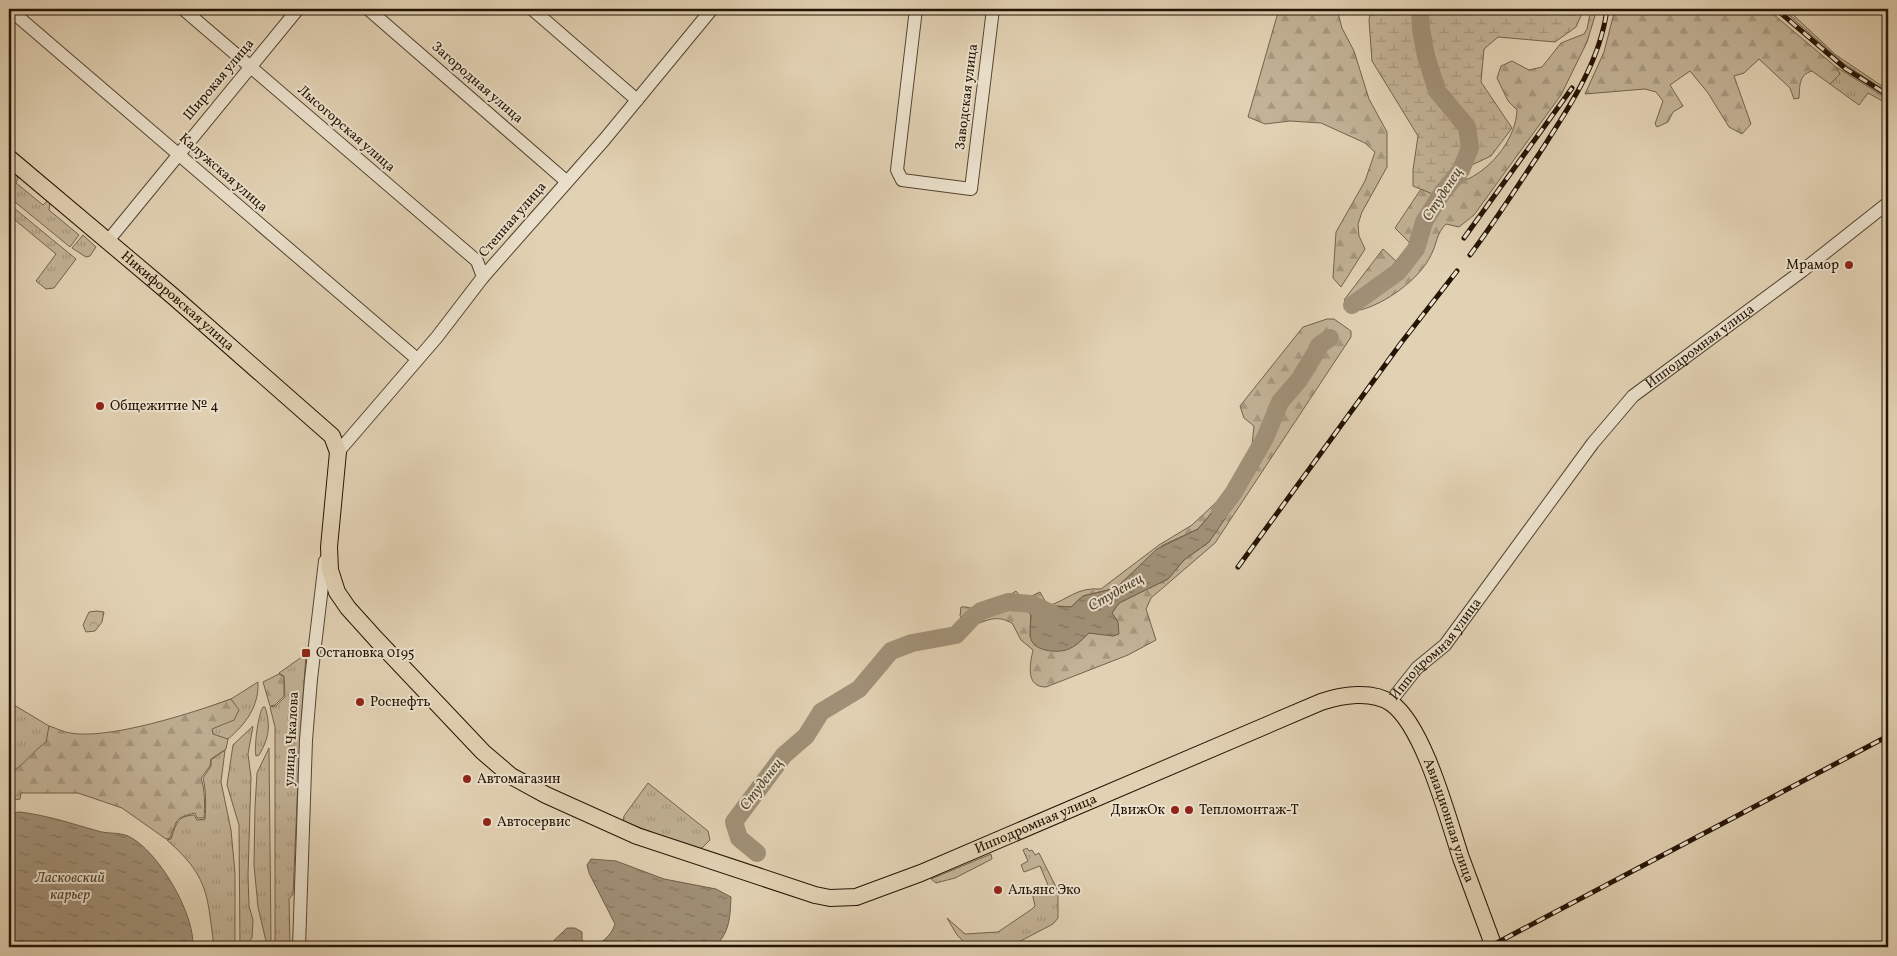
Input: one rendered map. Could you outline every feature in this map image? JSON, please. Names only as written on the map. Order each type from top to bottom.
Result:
[{"type":"main road","name":"Никифоровская улица","points":[[9,158],[327,430],[332,436],[338,452]]},
{"type":"main road","name":"Ипподромная улица","points":[[338,452],[329,559],[332,579],[337,592],[348,608],[484,752],[511,776],[546,795],[637,836],[814,895],[830,898],[856,897],[907,879],[1334,698],[1360,695],[1390,702]]},
{"type":"main road","name":"Авиационная улица","points":[[1390,702],[1410,724],[1429,766],[1494,947]]},
{"type":"street","name":"Калужская улица","points":[[9,9],[417,359]]},
{"type":"street","name":"Лысогорская улица","points":[[183,9],[478,261],[483,277]]},
{"type":"street","name":"Широкая улица","points":[[107,242],[298,9]]},
{"type":"street","name":"Загородная улица","points":[[368,9],[566,181]]},
{"type":"street","points":[[532,9],[637,100]]},
{"type":"street","name":"Заводская улица","points":[[916,9],[897,170],[902,180],[971,190],[993,9]]},
{"type":"street","name":"Степная улица","points":[[338,452],[483,277],[637,100],[710,10]]},
{"type":"street","name":"Ипподромная улица","points":[[1390,702],[1416,668],[1445,645],[1593,443],[1633,396],[1802,272],[1888,204]]},
{"type":"street","name":"улица Чкалова","points":[[299,947],[308,710],[330,534]]},
{"type":"green space","points":[[1279,9],[1337,9],[1342,28],[1354,51],[1369,99],[1387,132],[1387,167],[1362,212],[1358,224],[1359,236],[1365,249],[1341,287],[1333,278],[1336,232],[1365,181],[1375,152],[1365,143],[1321,123],[1290,121],[1265,124],[1248,117]]},
{"type":"green space","points":[[1371,9],[1584,9],[1576,27],[1555,42],[1498,37],[1484,49],[1481,82],[1512,128],[1491,156],[1461,170],[1440,197],[1413,186],[1413,170],[1418,136],[1372,61],[1369,20]]},
{"type":"green space","points":[[1591,9],[1597,9],[1587,42],[1561,95],[1474,215],[1459,227],[1446,224],[1438,235],[1426,264],[1419,273],[1391,296],[1360,310],[1344,300],[1383,249],[1396,261],[1411,244],[1395,228],[1425,183],[1443,178],[1468,179],[1486,167],[1502,150],[1516,121],[1517,110],[1508,101],[1497,78],[1501,66],[1512,61],[1529,70],[1542,67],[1561,43],[1584,34],[1587,29]]},
{"type":"green space","points":[[1615,9],[1767,9],[1836,67],[1840,74],[1830,84],[1812,71],[1807,73],[1802,78],[1799,98],[1794,99],[1790,88],[1759,59],[1744,73],[1734,76],[1751,124],[1742,134],[1729,127],[1708,93],[1690,71],[1670,85],[1683,106],[1673,112],[1668,122],[1657,127],[1655,124],[1663,101],[1656,92],[1645,89],[1585,94],[1604,52]]},
{"type":"green space","points":[[1782,9],[1787,9],[1836,55],[1888,90],[1888,93],[1843,63]]},
{"type":"green space","points":[[1836,67],[1888,99],[1888,104],[1868,93],[1859,105],[1830,84],[1840,74]]},
{"type":"green space","points":[[15,173],[18,178],[16,183],[43,205],[47,201],[50,202],[49,210],[79,235],[70,247],[9,197],[9,177]]},
{"type":"green space","points":[[9,204],[76,259],[54,288],[46,289],[36,281],[56,254],[9,215]]},
{"type":"green space","points":[[83,235],[96,247],[90,256],[86,257],[72,248]]},
{"type":"green space","points":[[1327,319],[1334,319],[1351,331],[1351,337],[1215,543],[1151,598],[1146,609],[1156,640],[1128,655],[1046,687],[1039,686],[1032,679],[1030,668],[1033,650],[1021,640],[1012,623],[1002,619],[995,619],[975,624],[966,621],[960,616],[961,607],[981,609],[997,603],[1016,591],[1023,600],[1040,592],[1048,605],[1031,604],[1030,637],[1076,645],[1089,633],[1101,634],[1118,622],[1112,613],[1119,603],[1168,579],[1184,560],[1209,542],[1234,493],[1226,496],[1198,529],[1163,545],[1116,588],[1083,596],[1071,607],[1050,605],[1085,590],[1101,589],[1159,545],[1192,525],[1240,480],[1252,445],[1254,426],[1244,418],[1240,406],[1303,327]]},
{"type":"green space","points":[[89,612],[104,612],[102,622],[95,631],[86,632],[83,625]]},
{"type":"green space","points":[[306,654],[293,894],[289,899],[290,947],[275,947],[275,727],[270,707],[276,706],[285,697],[284,676],[279,673]]},
{"type":"green space","points":[[279,674],[284,677],[284,696],[275,705],[270,706],[263,682]]},
{"type":"green space","points":[[258,682],[254,707],[246,721],[228,739],[196,736],[195,712],[231,699]]},
{"type":"green space","points":[[231,699],[239,710],[234,720],[212,729],[213,734],[228,739],[226,749],[211,759],[210,766],[201,778],[204,818],[197,818],[195,813],[183,816],[176,823],[170,838],[166,839],[122,808],[78,793],[21,793],[20,799],[9,801],[9,773],[19,767],[46,742],[49,726],[70,733],[106,733],[150,724]]},
{"type":"green space","points":[[9,702],[49,726],[50,737],[33,760],[9,777]]},
{"type":"green space","points":[[263,707],[265,707],[267,714],[268,732],[259,755],[256,756],[257,731]]},
{"type":"green space","points":[[253,726],[248,754],[251,777],[248,875],[249,906],[253,920],[252,938],[245,947],[240,947],[239,825],[227,785],[233,745]]},
{"type":"green space","points":[[269,748],[271,939],[269,944],[266,941],[258,907],[254,865],[257,773]]},
{"type":"green space","points":[[225,750],[221,782],[231,830],[235,873],[235,947],[214,947],[210,913],[204,888],[191,865],[167,840],[171,839],[176,825],[184,817],[194,815],[197,820],[205,819],[206,798],[203,778],[211,766],[211,760]]},
{"type":"green space","points":[[648,783],[708,831],[710,840],[702,848],[696,849],[623,821],[624,816]]},
{"type":"green space","points":[[1027,848],[1029,851],[1032,850],[1035,855],[1039,853],[1058,891],[1058,918],[1053,924],[1009,947],[969,947],[957,935],[947,918],[965,934],[998,932],[1032,909],[1035,906],[1032,892],[1048,885],[1040,866],[1024,872],[1021,865],[1028,861],[1023,850]]},
{"type":"green space","points":[[991,854],[992,859],[955,878],[936,883],[931,879]]},
{"type":"water","points":[[1234,492],[1234,499],[1227,516],[1209,542],[1184,560],[1168,579],[1119,603],[1112,613],[1118,622],[1119,634],[1113,636],[1089,633],[1073,647],[1062,651],[1041,649],[1033,643],[1030,633],[1031,615],[1027,611],[1028,605],[1071,607],[1083,596],[1116,588],[1157,549],[1198,529],[1226,496]]},
{"type":"water","name":"Ласковский карьер","points":[[20,812],[101,832],[128,836],[139,843],[162,869],[181,901],[192,933],[193,947],[9,947],[9,813]]},
{"type":"water","points":[[591,859],[616,861],[664,879],[716,889],[731,897],[728,924],[723,936],[714,947],[588,947],[597,945],[605,939],[615,924],[589,873],[587,865]]},
{"type":"water","points":[[567,928],[575,928],[582,932],[582,940],[587,947],[543,947],[549,945]]},
{"type":"waterway","name":"Студенец","points":[[1352,305],[1398,272],[1416,249],[1424,222],[1442,193],[1461,170],[1470,148],[1467,127],[1437,91],[1426,56],[1421,29],[1420,9]]},
{"type":"waterway","name":"Студенец","points":[[1220,511],[1234,492],[1265,438],[1280,402],[1299,380],[1321,344],[1330,338]]},
{"type":"waterway","name":"Студенец","points":[[757,853],[739,838],[734,822],[784,755],[806,736],[821,712],[859,689],[891,651],[912,643],[956,635],[981,611],[1008,602],[1031,604],[1053,614]]},
{"type":"railway","points":[[1470,255],[1496,219],[1570,105],[1597,49],[1607,9]]},
{"type":"railway","points":[[1776,9],[1846,69],[1888,95]]},
{"type":"railway","points":[[1464,238],[1572,88]]},
{"type":"railway","points":[[1238,567],[1401,343],[1457,271]]},
{"type":"railway","points":[[1489,947],[1888,736]]},
{"type":"place","name":"Мрамор","points":[[1849,265]]},
{"type":"place","name":"Общежитие № 4","points":[[100,406]]},
{"type":"place","name":"Остановка 0195","points":[[306,653]]},
{"type":"place","name":"Роснефть","points":[[360,702]]},
{"type":"place","name":"Автомагазин","points":[[467,779]]},
{"type":"place","name":"ДвижОк","points":[[1175,810]]},
{"type":"place","name":"Тепломонтаж-Т","points":[[1189,810]]},
{"type":"place","name":"Автосервис","points":[[487,822]]},
{"type":"place","name":"Альянс Эко","points":[[998,890]]}]
